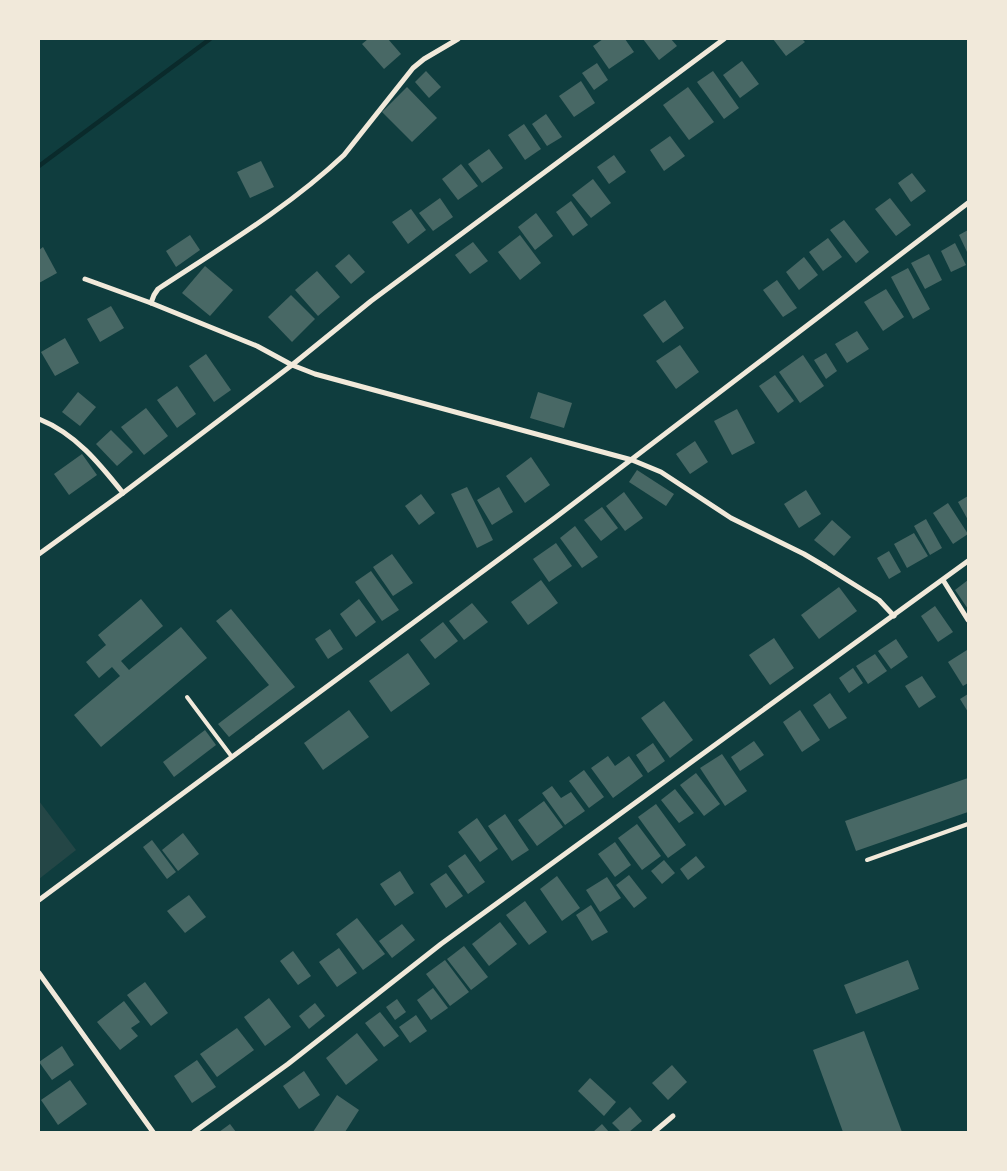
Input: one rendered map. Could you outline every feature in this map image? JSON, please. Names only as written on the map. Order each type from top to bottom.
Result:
[{"type":"street","points":[[151,303],[158,289],[300,193],[332,167],[344,155],[413,68],[424,59],[458,39]]},
{"type":"street","points":[[39,554],[292,365],[371,301],[724,39]]},
{"type":"street","points":[[39,900],[632,460],[968,203]]},
{"type":"street","points":[[85,279],[151,303],[257,346],[292,365],[316,374],[409,401],[632,460],[660,472],[731,518],[826,567],[879,600],[894,616]]},
{"type":"street","points":[[39,420],[50,424],[76,441],[96,460],[123,493]]},
{"type":"street","points":[[194,1132],[257,1087],[441,944],[968,561]]},
{"type":"street","points":[[943,580],[968,620]]},
{"type":"street","points":[[39,973],[153,1132]]},
{"type":"street","points":[[654,1132],[672,1116]]},
{"type":"lane","points":[[187,697],[232,757]]},
{"type":"lane","points":[[867,860],[968,824]]},
{"type":"shaded area","points":[[39,801],[76,850],[39,879]]},
{"type":"building","points":[[368,39],[388,39],[401,54],[384,69],[362,44]]},
{"type":"building","points":[[603,39],[625,39],[634,52],[609,69],[593,46]]},
{"type":"building","points":[[643,39],[671,39],[677,46],[659,60]]},
{"type":"building","points":[[773,39],[802,39],[805,42],[786,56]]},
{"type":"building","points":[[742,61],[759,84],[740,98],[723,75]]},
{"type":"building","points":[[597,63],[608,80],[594,90],[582,73]]},
{"type":"building","points":[[426,71],[441,87],[429,98],[415,82]]},
{"type":"building","points":[[713,71],[739,108],[724,119],[697,82]]},
{"type":"building","points":[[581,81],[595,103],[574,117],[559,96]]},
{"type":"building","points":[[407,87],[437,118],[412,142],[382,112]]},
{"type":"building","points":[[688,87],[714,122],[689,140],[663,105]]},
{"type":"building","points":[[546,114],[562,137],[547,146],[532,124]]},
{"type":"building","points":[[524,124],[541,149],[525,160],[508,135]]},
{"type":"building","points":[[670,136],[685,156],[664,171],[650,150]]},
{"type":"building","points":[[489,149],[503,168],[482,183],[468,164]]},
{"type":"building","points":[[614,155],[626,172],[609,184],[597,167]]},
{"type":"building","points":[[261,161],[274,187],[250,198],[237,172]]},
{"type":"building","points":[[461,164],[478,186],[458,200],[442,179]]},
{"type":"building","points":[[912,173],[926,191],[911,202],[898,183]]},
{"type":"building","points":[[593,179],[611,203],[591,218],[572,195]]},
{"type":"building","points":[[440,198],[453,217],[433,231],[419,213]]},
{"type":"building","points":[[890,198],[911,225],[896,236],[875,209]]},
{"type":"building","points":[[571,201],[588,225],[573,236],[556,212]]},
{"type":"building","points":[[411,209],[426,230],[408,244],[392,222]]},
{"type":"building","points":[[536,213],[553,236],[535,250],[518,227]]},
{"type":"building","points":[[844,220],[869,252],[856,263],[830,230]]},
{"type":"building","points":[[968,230],[968,254],[959,235]]},
{"type":"building","points":[[190,235],[200,250],[176,267],[166,251]]},
{"type":"building","points":[[520,235],[541,263],[520,280],[498,252]]},
{"type":"building","points":[[828,238],[842,257],[823,271],[809,252]]},
{"type":"building","points":[[473,242],[488,261],[470,274],[455,255]]},
{"type":"building","points":[[955,243],[966,265],[951,272],[941,251]]},
{"type":"building","points":[[43,247],[57,273],[39,283],[39,250]]},
{"type":"building","points":[[349,254],[365,272],[351,284],[335,266]]},
{"type":"building","points":[[929,254],[942,280],[925,289],[911,263]]},
{"type":"building","points":[[804,257],[818,275],[799,290],[786,272]]},
{"type":"building","points":[[205,266],[233,290],[210,316],[182,293]]},
{"type":"building","points":[[908,268],[930,309],[913,319],[891,277]]},
{"type":"building","points":[[317,271],[340,297],[318,316],[295,290]]},
{"type":"building","points":[[777,280],[797,308],[783,317],[763,290]]},
{"type":"building","points":[[886,289],[904,317],[883,331],[864,302]]},
{"type":"building","points":[[291,295],[315,319],[292,342],[268,317]]},
{"type":"building","points":[[665,300],[684,328],[663,343],[643,315]]},
{"type":"building","points":[[111,306],[124,328],[100,342],[87,319]]},
{"type":"building","points":[[857,331],[869,349],[847,363],[835,344]]},
{"type":"building","points":[[65,338],[79,363],[55,376],[41,352]]},
{"type":"building","points":[[680,345],[699,372],[676,389],[656,361]]},
{"type":"building","points":[[826,353],[837,371],[826,379],[814,360]]},
{"type":"building","points":[[206,354],[231,390],[214,402],[189,366]]},
{"type":"building","points":[[803,355],[824,386],[800,403],[779,372]]},
{"type":"building","points":[[775,375],[794,401],[778,413],[759,386]]},
{"type":"building","points":[[177,386],[196,414],[177,428],[157,400]]},
{"type":"building","points":[[78,392],[96,407],[80,426],[62,412]]},
{"type":"building","points":[[538,392],[572,403],[564,428],[530,418]]},
{"type":"building","points":[[146,408],[168,436],[144,455],[121,427]]},
{"type":"building","points":[[737,409],[755,443],[732,455],[714,421]]},
{"type":"building","points":[[111,430],[133,452],[117,466],[96,444]]},
{"type":"building","points":[[695,441],[708,462],[690,474],[676,454]]},
{"type":"building","points":[[82,454],[97,475],[69,495],[54,474]]},
{"type":"building","points":[[531,457],[550,485],[525,503],[506,476]]},
{"type":"building","points":[[637,470],[674,494],[666,506],[629,482]]},
{"type":"building","points":[[467,487],[493,540],[477,548],[451,494]]},
{"type":"building","points":[[499,487],[513,512],[492,525],[477,500]]},
{"type":"building","points":[[806,490],[821,514],[799,528],[784,504]]},
{"type":"building","points":[[624,492],[643,518],[625,531],[606,506]]},
{"type":"building","points":[[421,494],[435,513],[419,525],[405,506]]},
{"type":"building","points":[[968,496],[968,520],[958,502]]},
{"type":"building","points":[[948,503],[968,534],[953,544],[933,513]]},
{"type":"building","points":[[602,507],[618,528],[601,541],[584,520]]},
{"type":"building","points":[[926,519],[942,548],[930,555],[914,526]]},
{"type":"building","points":[[832,520],[851,537],[834,556],[814,540]]},
{"type":"building","points":[[575,526],[598,557],[582,568],[560,538]]},
{"type":"building","points":[[914,533],[928,556],[907,568],[894,544]]},
{"type":"building","points":[[556,543],[572,566],[549,582],[533,559]]},
{"type":"building","points":[[889,551],[901,572],[889,579],[877,558]]},
{"type":"building","points":[[392,554],[413,583],[393,596],[373,567]]},
{"type":"building","points":[[371,571],[399,610],[382,621],[355,582]]},
{"type":"building","points":[[541,580],[558,603],[528,625],[511,602]]},
{"type":"building","points":[[968,580],[968,609],[955,590]]},
{"type":"building","points":[[839,587],[857,611],[819,639],[801,615]]},
{"type":"building","points":[[141,599],[163,626],[121,661],[129,670],[181,627],[207,658],[101,747],[74,715],[120,676],[112,667],[99,678],[86,662],[106,645],[98,635]]},
{"type":"building","points":[[359,599],[376,622],[356,637],[340,614]]},
{"type":"building","points":[[472,603],[488,622],[464,640],[449,621]]},
{"type":"building","points":[[935,606],[953,632],[938,642],[921,616]]},
{"type":"building","points":[[231,609],[295,687],[229,737],[218,724],[269,685],[216,621]]},
{"type":"building","points":[[443,622],[458,641],[435,659],[420,640]]},
{"type":"building","points":[[330,629],[343,649],[328,659],[315,639]]},
{"type":"building","points":[[774,638],[794,668],[770,685],[749,655]]},
{"type":"building","points":[[896,639],[908,657],[891,669],[878,651]]},
{"type":"building","points":[[967,650],[968,683],[963,686],[948,662]]},
{"type":"building","points":[[408,653],[430,684],[391,712],[369,681]]},
{"type":"building","points":[[875,654],[887,671],[868,684],[856,666]]},
{"type":"building","points":[[853,668],[863,683],[849,693],[839,678]]},
{"type":"building","points":[[922,676],[936,697],[919,708],[905,686]]},
{"type":"building","points":[[830,693],[847,718],[829,729],[813,705]]},
{"type":"building","points":[[968,694],[968,712],[960,699]]},
{"type":"building","points":[[664,701],[693,740],[670,758],[641,718]]},
{"type":"building","points":[[349,710],[369,737],[323,770],[304,743]]},
{"type":"building","points":[[800,710],[820,740],[802,752],[783,722]]},
{"type":"building","points":[[205,730],[216,745],[174,777],[163,762]]},
{"type":"building","points":[[754,741],[764,755],[740,771],[731,757]]},
{"type":"building","points":[[653,743],[665,761],[648,773],[636,755]]},
{"type":"building","points":[[722,754],[747,791],[725,806],[700,768]]},
{"type":"building","points":[[608,756],[615,766],[629,756],[643,776],[613,798],[591,768]]},
{"type":"building","points":[[584,770],[604,797],[589,808],[569,781]]},
{"type":"building","points":[[696,773],[720,804],[704,816],[680,785]]},
{"type":"building","points":[[968,778],[968,812],[856,851],[845,821]]},
{"type":"building","points":[[552,786],[561,798],[571,792],[585,811],[565,825],[542,793]]},
{"type":"building","points":[[675,789],[694,813],[679,823],[661,800]]},
{"type":"building","points":[[544,801],[563,827],[537,846],[518,820]]},
{"type":"building","points":[[656,804],[686,845],[668,858],[638,817]]},
{"type":"building","points":[[505,814],[529,850],[512,861],[488,826]]},
{"type":"building","points":[[477,818],[498,849],[480,862],[458,832]]},
{"type":"building","points":[[637,824],[661,856],[642,870],[618,838]]},
{"type":"building","points":[[183,833],[199,854],[178,871],[162,850]]},
{"type":"building","points":[[152,840],[176,872],[167,879],[143,847]]},
{"type":"building","points":[[615,842],[631,865],[615,877],[598,854]]},
{"type":"building","points":[[465,854],[485,882],[468,894],[448,866]]},
{"type":"building","points":[[696,856],[705,867],[688,880],[680,869]]},
{"type":"building","points":[[664,860],[675,873],[662,884],[651,871]]},
{"type":"building","points":[[400,871],[414,893],[395,906],[380,884]]},
{"type":"building","points":[[446,873],[463,896],[446,908],[430,884]]},
{"type":"building","points":[[629,875],[647,898],[634,908],[616,885]]},
{"type":"building","points":[[557,876],[580,908],[562,921],[540,889]]},
{"type":"building","points":[[607,877],[621,898],[600,912],[586,890]]},
{"type":"building","points":[[189,895],[206,917],[185,933],[167,911]]},
{"type":"building","points":[[525,901],[547,932],[529,945],[506,915]]},
{"type":"building","points":[[591,905],[608,932],[592,941],[576,915]]},
{"type":"building","points":[[357,918],[385,954],[363,970],[336,934]]},
{"type":"building","points":[[500,922],[517,944],[489,966],[472,944]]},
{"type":"building","points":[[402,924],[415,940],[392,958],[379,941]]},
{"type":"building","points":[[464,946],[488,977],[471,990],[447,959]]},
{"type":"building","points":[[339,948],[357,973],[337,987],[319,962]]},
{"type":"building","points":[[293,951],[311,976],[298,985],[280,961]]},
{"type":"building","points":[[445,960],[469,992],[450,1006],[426,974]]},
{"type":"building","points":[[908,960],[919,989],[856,1014],[844,985]]},
{"type":"building","points":[[145,982],[168,1013],[151,1026],[127,995]]},
{"type":"building","points":[[433,988],[448,1008],[431,1020],[417,1000]]},
{"type":"building","points":[[269,998],[291,1027],[265,1046],[244,1017]]},
{"type":"building","points":[[397,999],[406,1012],[395,1020],[386,1007]]},
{"type":"building","points":[[124,1001],[140,1022],[131,1028],[138,1036],[120,1050],[97,1022]]},
{"type":"building","points":[[315,1003],[325,1016],[309,1029],[299,1016]]},
{"type":"building","points":[[380,1012],[399,1036],[384,1047],[365,1023]]},
{"type":"building","points":[[416,1015],[427,1031],[410,1043],[399,1027]]},
{"type":"building","points":[[237,1028],[254,1050],[217,1077],[200,1054]]},
{"type":"building","points":[[864,1031],[902,1132],[843,1132],[813,1050]]},
{"type":"building","points":[[357,1033],[378,1060],[346,1085],[326,1058]]},
{"type":"building","points":[[62,1046],[74,1065],[52,1080],[39,1062]]},
{"type":"building","points":[[197,1060],[216,1087],[192,1103],[174,1076]]},
{"type":"building","points":[[672,1065],[687,1082],[668,1100],[652,1083]]},
{"type":"building","points":[[304,1071],[320,1095],[299,1109],[283,1086]]},
{"type":"building","points":[[590,1078],[616,1102],[604,1116],[578,1091]]},
{"type":"building","points":[[70,1080],[87,1104],[58,1125],[41,1100]]},
{"type":"building","points":[[337,1095],[359,1110],[345,1132],[313,1132]]},
{"type":"building","points":[[630,1107],[642,1121],[629,1132],[621,1132],[612,1123]]},
{"type":"building","points":[[230,1124],[236,1132],[219,1132]]},
{"type":"building","points":[[602,1124],[609,1132],[593,1132]]},
{"type":"waterway","points":[[39,166],[210,39]]}]
